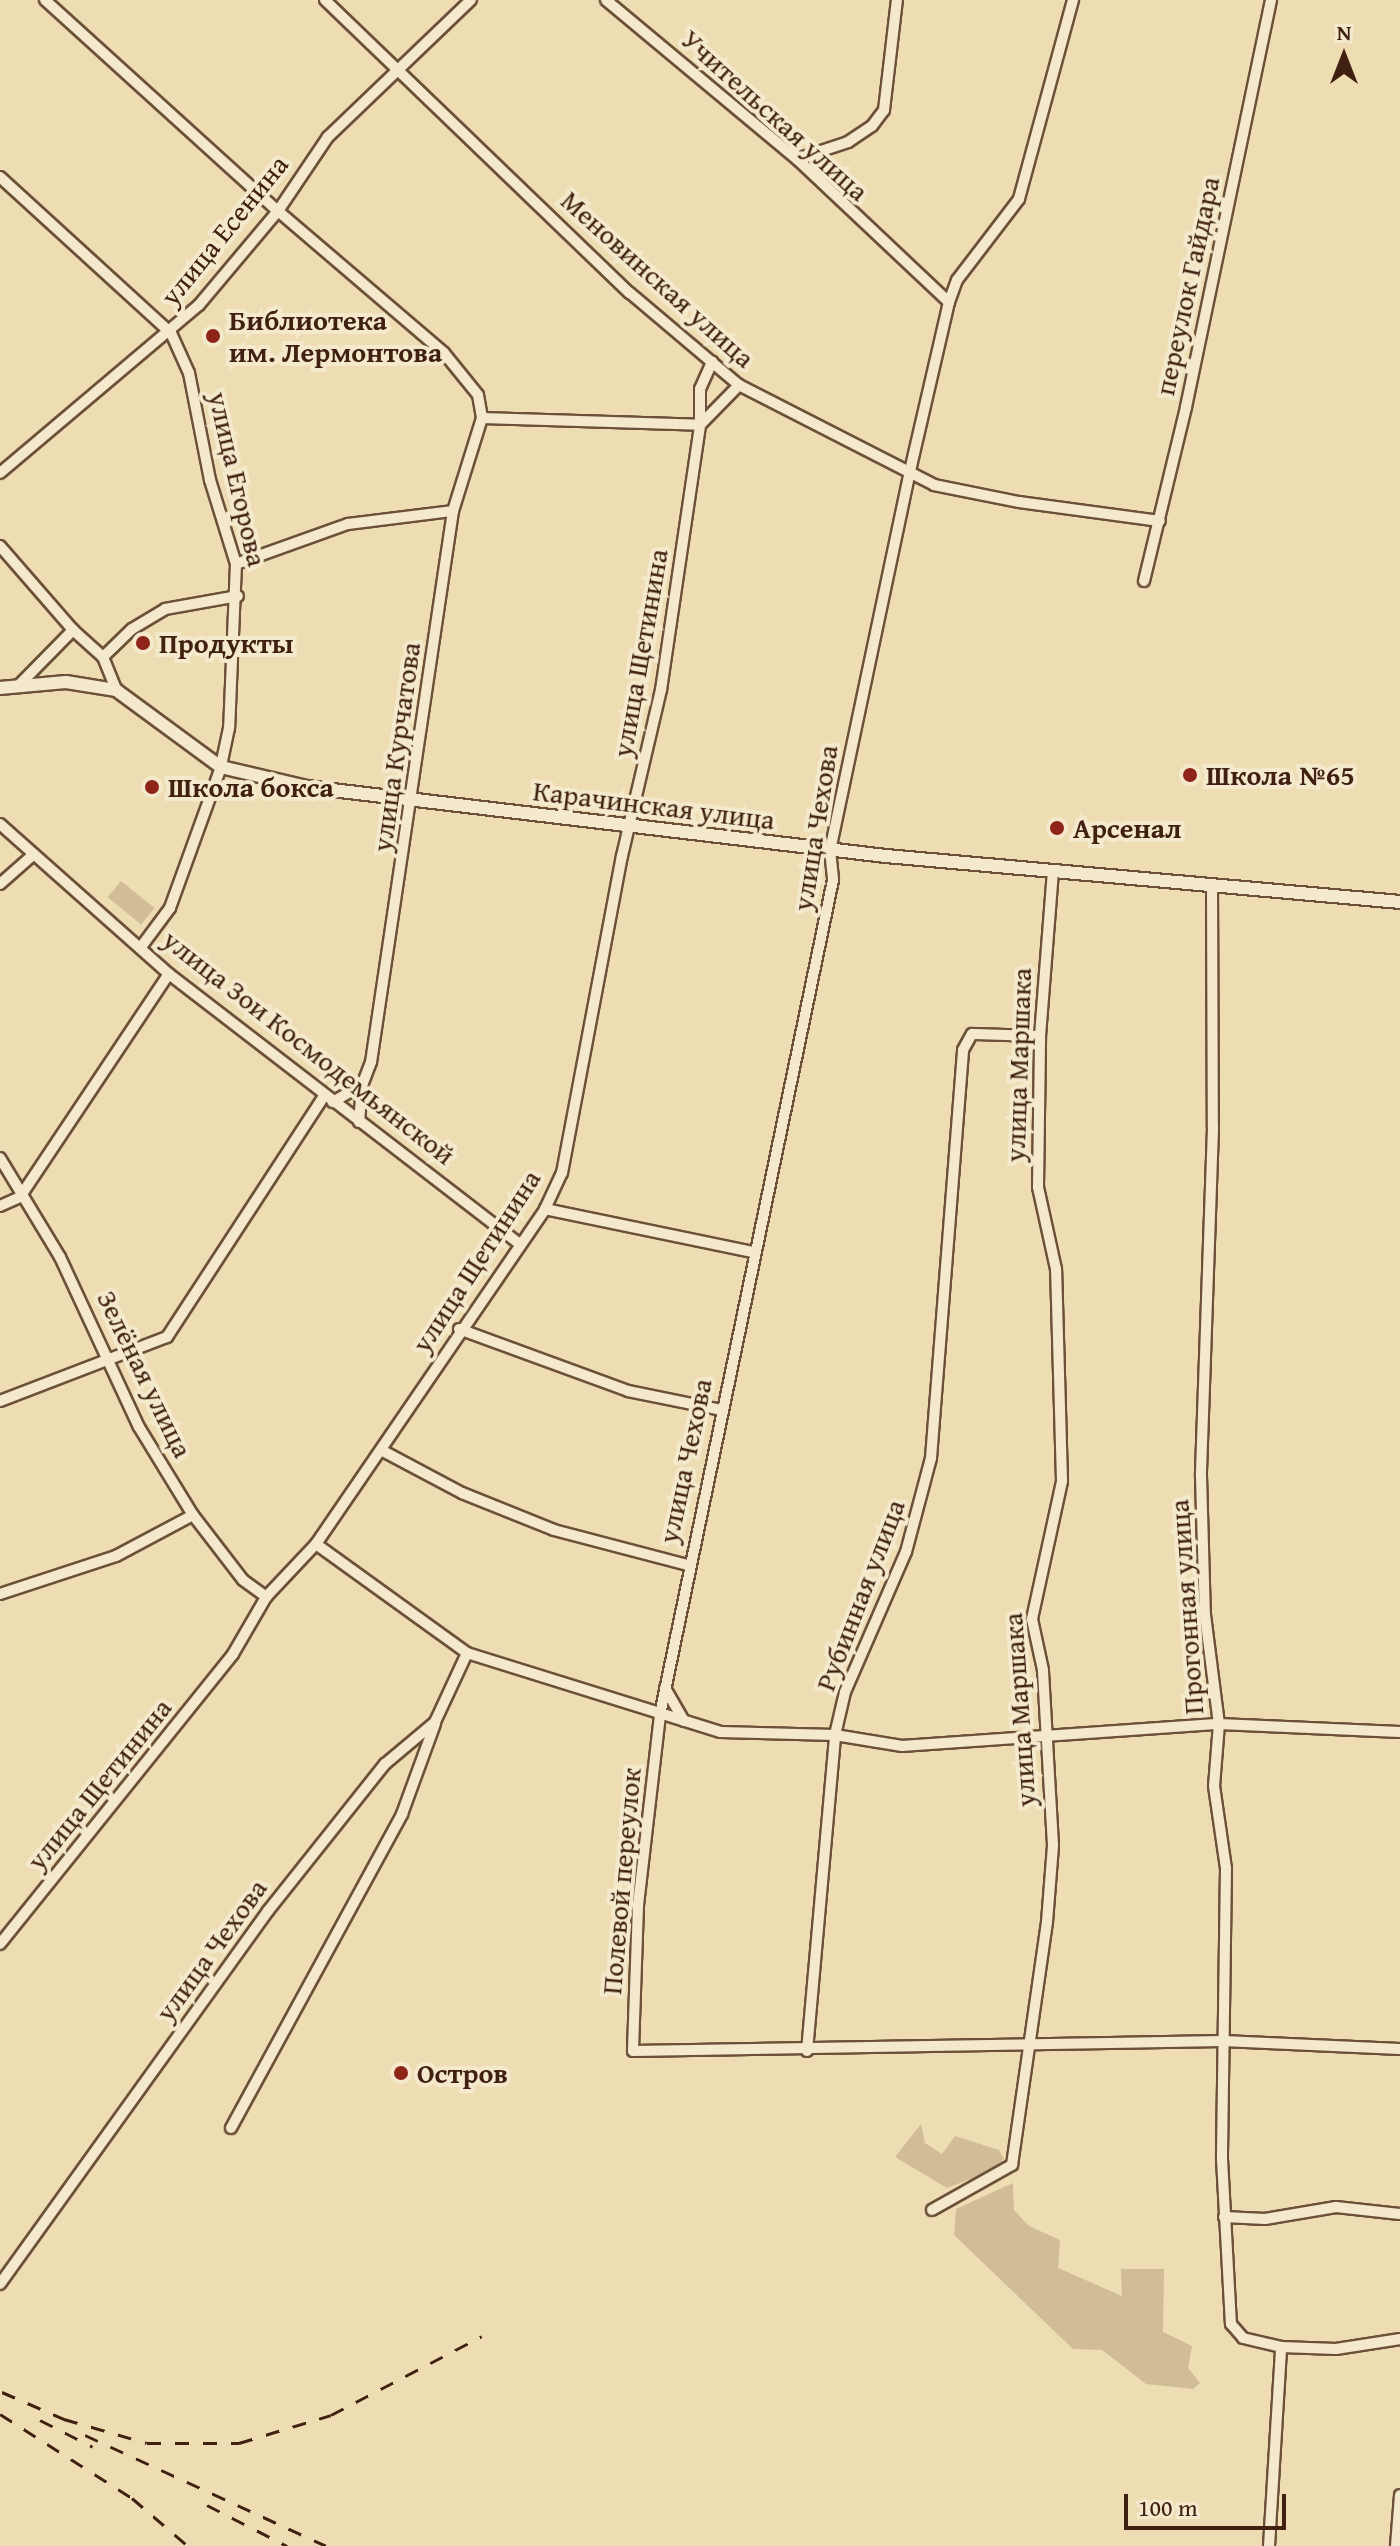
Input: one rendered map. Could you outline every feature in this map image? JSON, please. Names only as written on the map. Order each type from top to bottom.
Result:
[{"type":"street","points":[[45,0],[278,211],[444,353],[478,395],[482,418],[700,425],[739,385]]},
{"type":"street","name":"Меновинская улица","points":[[325,0],[630,293],[739,385],[934,485],[1019,502],[1160,521]]},
{"type":"street","name":"улица Есенина","points":[[0,473],[135,357],[171,333],[278,211],[328,137],[471,0]]},
{"type":"street","name":"Учительская улица","points":[[606,0],[797,159],[949,302]]},
{"type":"street","points":[[797,159],[848,142],[872,126],[884,110],[897,0]]},
{"type":"street","name":"улица Чехова","points":[[660,1715],[687,1565],[833,880],[830,850],[949,302],[957,280],[1019,199],[1073,0]]},
{"type":"street","name":"переулок Гайдара","points":[[1144,581],[1160,521],[1271,0]]},
{"type":"street","name":"улица Егорова","points":[[0,177],[171,333],[189,373],[210,480],[236,564],[238,596],[221,767],[170,908],[141,947]]},
{"type":"street","name":"улица Щетинина","points":[[0,1944],[233,1654],[266,1597],[316,1544],[459,1329],[545,1209],[562,1173],[622,856],[632,829],[661,690],[700,425],[700,389],[712,362]]},
{"type":"street","name":"улица Курчатова","points":[[359,1122],[362,1085],[371,1062],[414,800],[453,511],[482,418]]},
{"type":"street","points":[[236,564],[348,524],[453,511]]},
{"type":"street","points":[[0,546],[73,630],[103,657],[116,690]]},
{"type":"street","points":[[103,657],[132,629],[165,609],[238,596]]},
{"type":"street","points":[[20,684],[73,630]]},
{"type":"street","points":[[0,688],[66,682],[116,690]]},
{"type":"street","name":"Карачинская улица","points":[[116,690],[221,767],[263,780],[632,829],[1400,902]]},
{"type":"street","name":"улица Зои Космодемьянской","points":[[0,824],[169,974],[328,1099],[427,1168],[518,1243]]},
{"type":"street","points":[[0,884],[34,854]]},
{"type":"street","name":"улица Маршака","points":[[932,2210],[1012,2165],[1019,2149],[1024,2056],[1032,2042],[1053,1845],[1043,1670],[1032,1619],[1062,1481],[1056,1269],[1038,1187],[1040,1036],[1053,871]]},
{"type":"street","name":"Прогонная улица","points":[[1212,885],[1213,1128],[1201,1476],[1205,1615],[1219,1724],[1214,1786],[1226,1868],[1224,2217],[1231,2324],[1243,2338],[1281,2347]]},
{"type":"street","points":[[0,1206],[20,1197],[169,974]]},
{"type":"street","name":"Рубинная улица","points":[[807,2051],[835,1735],[845,1692],[906,1552],[931,1458],[963,1050],[972,1034],[1040,1036]]},
{"type":"street","points":[[0,1401],[167,1337],[328,1099],[362,1085]]},
{"type":"street","name":"Зелёная улица","points":[[0,1158],[20,1197],[60,1257],[111,1359],[139,1427],[193,1515],[243,1580],[266,1597]]},
{"type":"street","points":[[545,1209],[753,1252]]},
{"type":"street","points":[[459,1329],[628,1391],[721,1410]]},
{"type":"street","points":[[381,1450],[462,1493],[554,1530],[687,1565]]},
{"type":"street","points":[[0,1594],[116,1556],[193,1515]]},
{"type":"street","points":[[316,1544],[467,1653],[721,1732],[835,1735],[902,1746],[1046,1732],[1219,1724],[1400,1732]]},
{"type":"street","name":"улица Чехова","points":[[0,2284],[278,1899],[385,1764],[435,1722],[467,1653]]},
{"type":"street","points":[[665,1688],[684,1721]]},
{"type":"street","name":"Полевой переулок","points":[[660,1715],[638,1906],[633,2051],[807,2051]]},
{"type":"street","points":[[231,2128],[402,1814],[435,1722]]},
{"type":"street","points":[[807,2051],[1032,2042],[1223,2041],[1400,2049]]},
{"type":"street","points":[[1224,2217],[1265,2219],[1336,2207],[1400,2214]]},
{"type":"street","points":[[1269,2546],[1281,2347],[1336,2349],[1400,2339]]},
{"type":"street","points":[[1396,2546],[1400,2495]]},
{"type":"shaded area","points":[[121,881],[154,908],[141,924],[108,897]]},
{"type":"shaded area","points":[[921,2124],[925,2143],[942,2154],[955,2136],[999,2150],[1004,2159],[994,2170],[947,2188],[895,2157]]},
{"type":"shaded area","points":[[1013,2183],[1014,2210],[1029,2226],[1060,2240],[1058,2268],[1122,2296],[1121,2269],[1164,2269],[1163,2332],[1192,2346],[1188,2368],[1200,2383],[1193,2389],[1146,2384],[1102,2350],[1073,2349],[954,2235],[956,2209]]},
{"type":"railway","points":[[2,2392],[64,2419],[147,2443],[239,2443],[331,2415],[482,2336]]},
{"type":"railway","points":[[0,2414],[132,2498],[188,2546]]},
{"type":"railway","points":[[40,2420],[93,2447]]},
{"type":"railway","points":[[85,2435],[326,2546]]},
{"type":"railway","points":[[207,2505],[287,2546]]},
{"type":"place","name":"Библиотека им. Лермонтова","points":[[213,336]]},
{"type":"place","name":"Продукты","points":[[143,643]]},
{"type":"place","name":"Школа №65","points":[[1190,775]]},
{"type":"place","name":"Школа бокса","points":[[152,787]]},
{"type":"place","name":"Арсенал","points":[[1057,828]]},
{"type":"place","name":"Остров","points":[[401,2073]]}]
